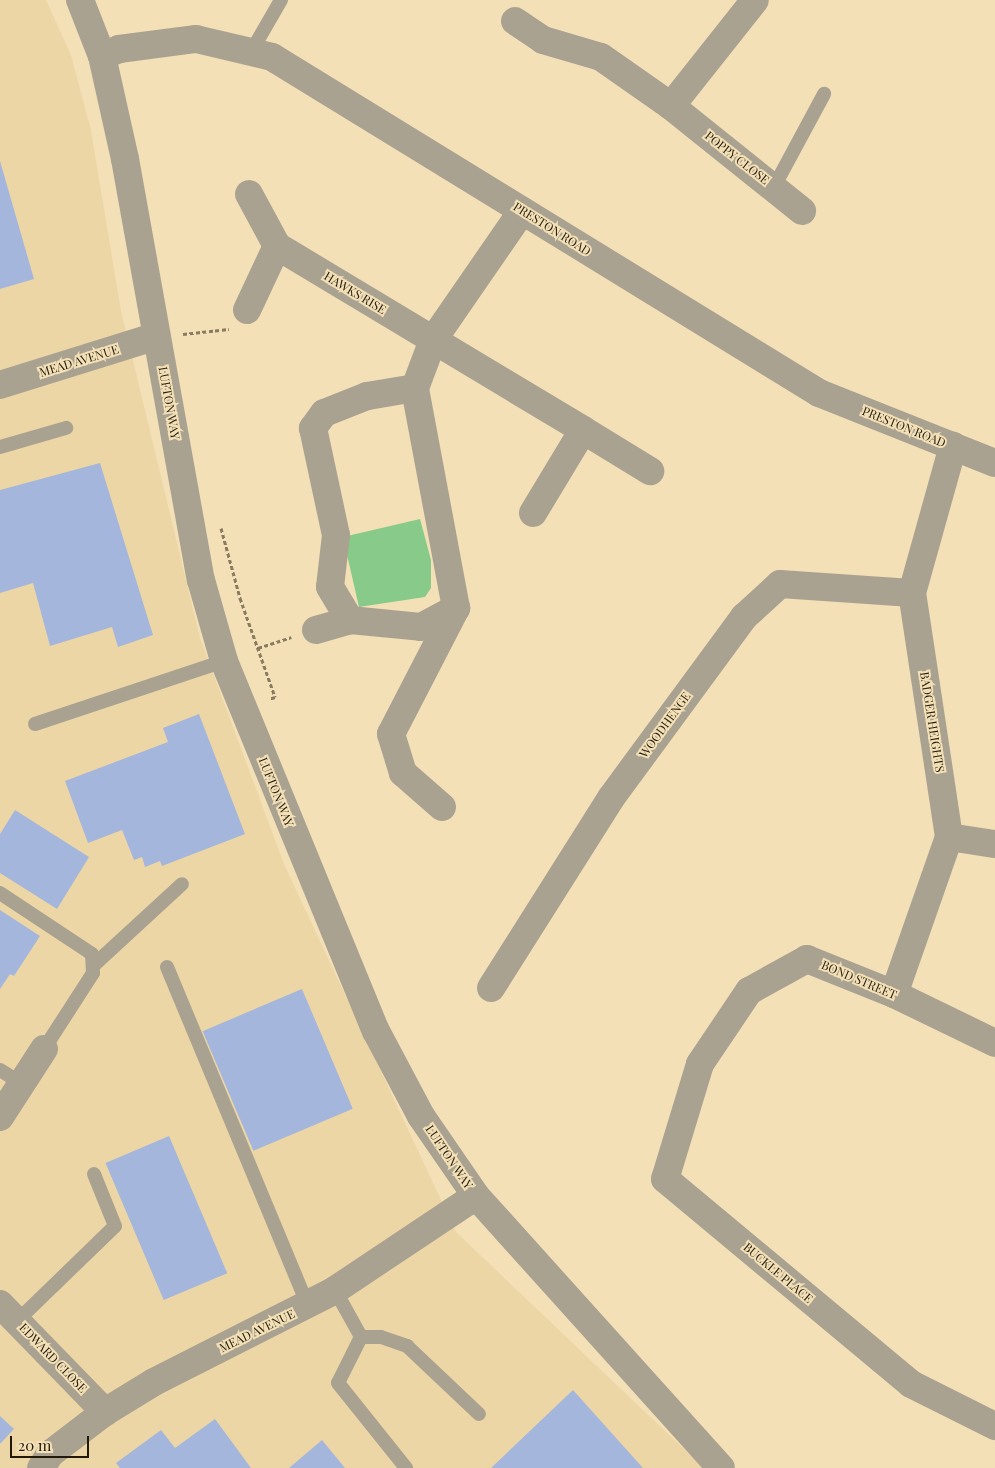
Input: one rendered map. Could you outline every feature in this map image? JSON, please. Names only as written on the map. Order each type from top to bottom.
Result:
[{"type":"street","name":"LUFTON WAY","points":[[80,0],[102,56],[125,159],[201,580],[224,662],[376,1031],[421,1116],[476,1196],[721,1468]]},
{"type":"street","points":[[671,106],[755,0]]},
{"type":"street","name":"POPPY CLOSE","points":[[515,21],[543,40],[601,57],[671,106],[802,211]]},
{"type":"street","name":"PRESTON ROAD","points":[[102,56],[118,49],[196,39],[272,57],[819,393],[995,463]]},
{"type":"street","points":[[247,310],[277,246],[249,194]]},
{"type":"street","points":[[442,807],[403,773],[391,734],[456,608],[415,388],[433,340],[522,211]]},
{"type":"street","name":"HAWKS RISE","points":[[277,246],[650,471]]},
{"type":"street","name":"MEAD AVENUE","points":[[0,385],[157,336]]},
{"type":"street","points":[[350,620],[330,587],[336,535],[313,428],[324,413],[368,396],[415,388]]},
{"type":"street","points":[[533,513],[583,430]]},
{"type":"street","name":"BADGER HEIGHTS","points":[[894,994],[949,837],[912,593],[953,446]]},
{"type":"street","name":"WOODHENGE","points":[[491,988],[610,798],[744,617],[780,584],[912,593]]},
{"type":"street","points":[[316,630],[350,620],[421,627],[456,608]]},
{"type":"street","points":[[949,837],[995,844]]},
{"type":"street","name":"BOND STREET","points":[[700,1064],[750,991],[807,959],[894,994],[995,1043]]},
{"type":"street","points":[[0,1117],[11,1077],[44,1050]]},
{"type":"street","name":"BUCKLE PLACE","points":[[700,1064],[665,1179],[911,1384],[995,1426]]},
{"type":"street","name":"MEAD AVENUE","points":[[41,1468],[50,1454],[105,1412],[154,1382],[308,1306],[476,1196]]},
{"type":"street","name":"EDWARD CLOSE","points":[[8,1313],[105,1412]]},
{"type":"lane","points":[[251,52],[281,0]]},
{"type":"lane","points":[[774,187],[824,94]]},
{"type":"lane","points":[[0,447],[66,428]]},
{"type":"lane","points":[[35,724],[224,662]]},
{"type":"lane","points":[[95,964],[182,884]]},
{"type":"lane","points":[[0,893],[85,947],[92,954],[95,964],[93,973],[44,1050]]},
{"type":"lane","points":[[167,967],[308,1306]]},
{"type":"lane","points":[[8,1313],[115,1226],[94,1174]]},
{"type":"lane","points":[[335,1290],[361,1337]]},
{"type":"lane","points":[[361,1337],[381,1338],[408,1346],[479,1414]]},
{"type":"lane","points":[[361,1337],[338,1383],[406,1468]]},
{"type":"path","points":[[157,336],[234,328],[247,310]]},
{"type":"path","points":[[186,333],[188,343]]},
{"type":"path","points":[[220,525],[240,598],[275,696],[243,708]]},
{"type":"path","points":[[258,648],[316,630]]},
{"type":"shaded area","points":[[0,0],[46,0],[71,55],[91,130],[121,311],[200,638],[284,864],[456,1232],[704,1468],[0,1468]]},
{"type":"green space","points":[[420,519],[431,560],[431,588],[425,597],[359,607],[343,537]]},
{"type":"building","points":[[0,161],[34,279],[0,289]]},
{"type":"building","points":[[100,463],[153,635],[118,647],[112,627],[50,646],[33,583],[0,593],[0,490]]},
{"type":"building","points":[[199,714],[245,834],[162,866],[160,861],[145,867],[142,857],[134,860],[122,830],[88,843],[65,781],[168,742],[163,728]]},
{"type":"building","points":[[15,810],[89,857],[57,909],[0,873],[0,834]]},
{"type":"building","points":[[0,910],[40,936],[14,976],[10,974],[0,989]]},
{"type":"building","points":[[302,989],[353,1109],[253,1151],[203,1031]]},
{"type":"building","points":[[169,1136],[227,1273],[164,1300],[105,1163]]},
{"type":"building","points":[[573,1390],[643,1468],[491,1468]]},
{"type":"building","points":[[0,1416],[14,1429],[0,1444]]},
{"type":"building","points":[[215,1419],[251,1468],[120,1468],[116,1463],[161,1430],[175,1448]]},
{"type":"building","points":[[322,1440],[345,1468],[289,1468]]}]
